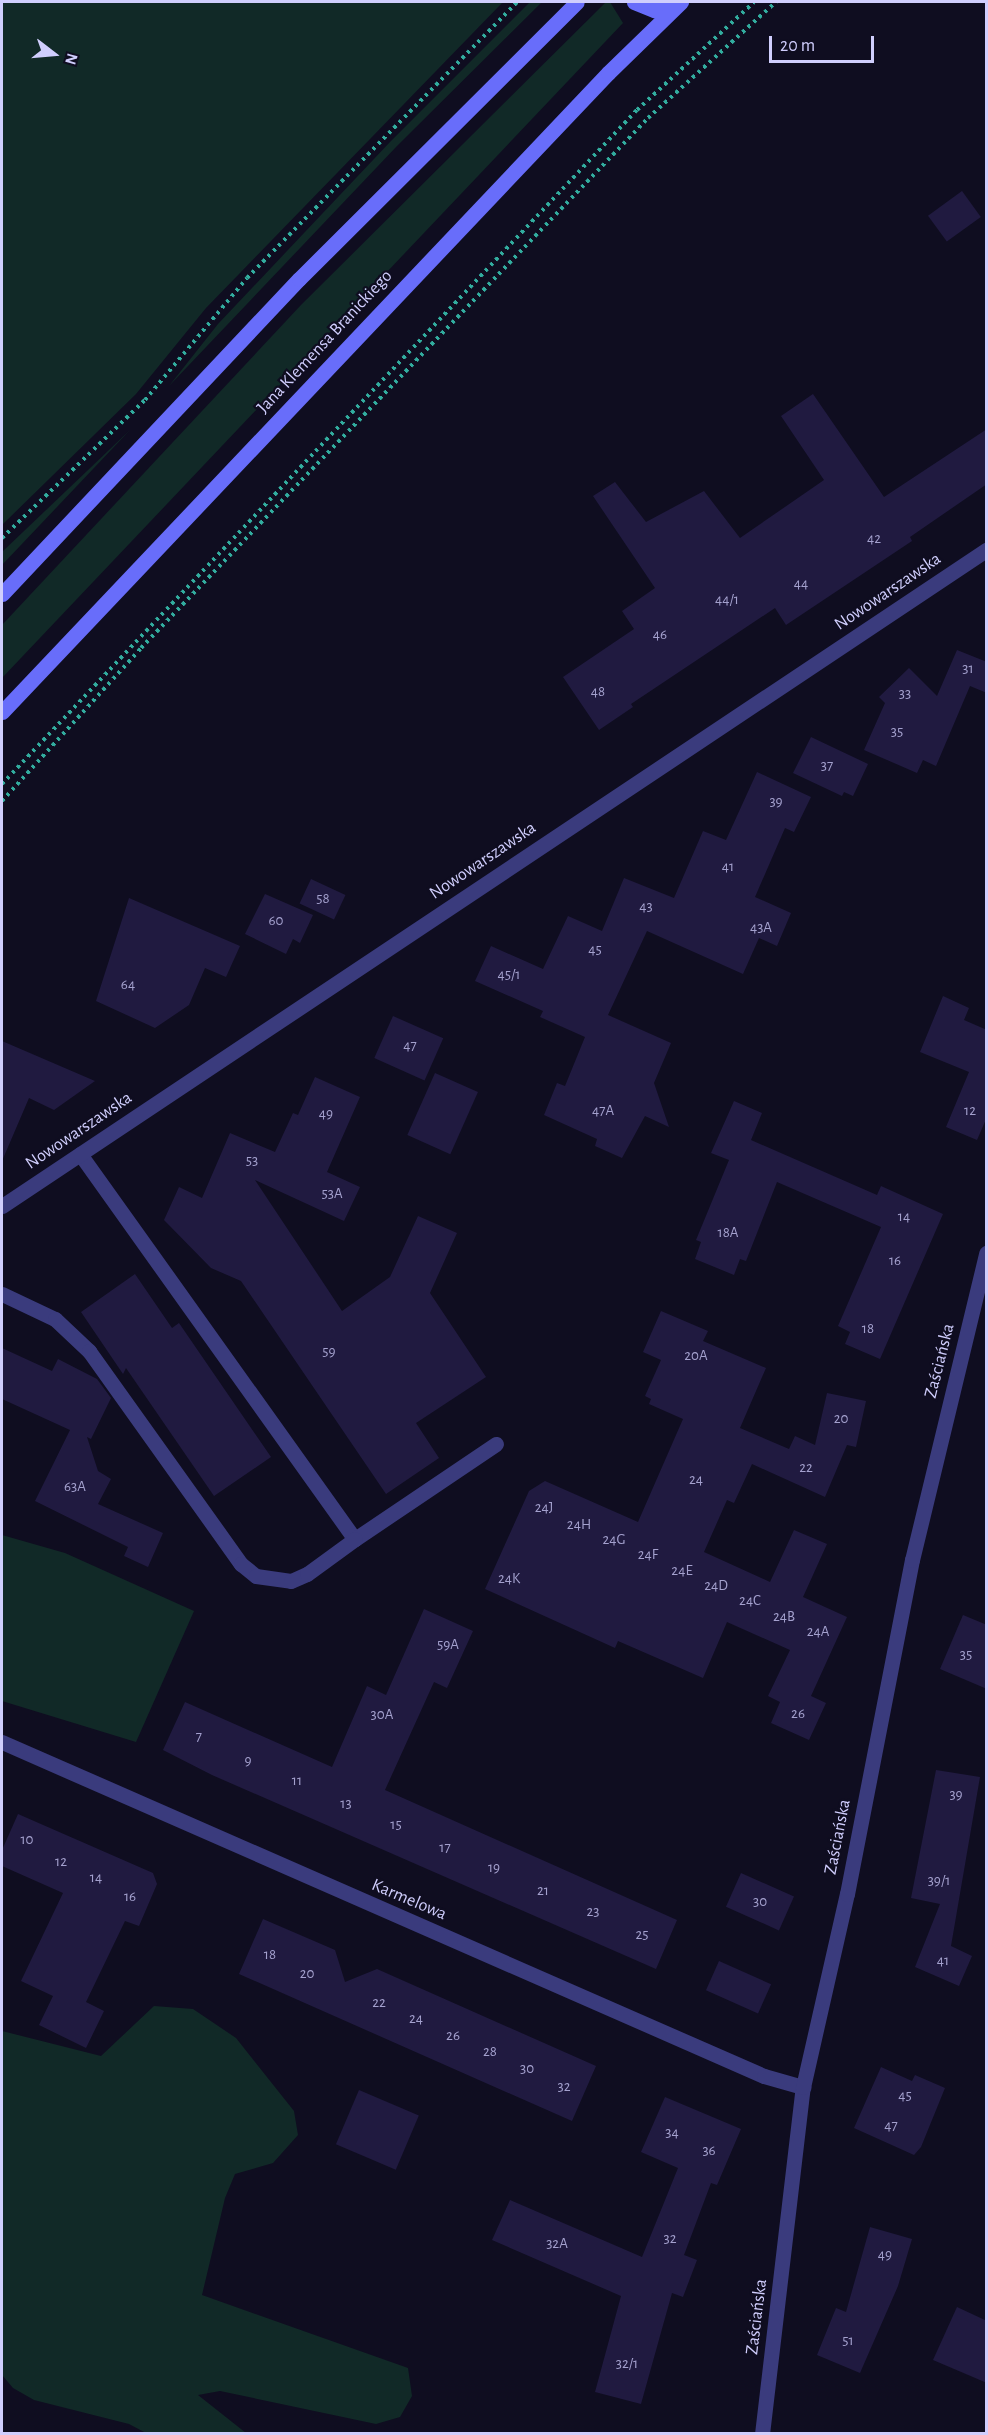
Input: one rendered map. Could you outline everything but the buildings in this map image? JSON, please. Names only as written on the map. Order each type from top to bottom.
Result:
[{"type":"main road","points":[[2,594],[299,279],[577,2]]},
{"type":"main road","points":[[634,2],[654,10],[680,3]]},
{"type":"main road","name":"Jana Klemensa Branickiego","points":[[2,712],[583,99],[680,3]]},
{"type":"street","name":"Nowowarszawska","points":[[2,1206],[987,549]]},
{"type":"street","points":[[80,1154],[355,1539]]},
{"type":"street","name":"Zaściańska","points":[[762,2433],[803,2087],[847,1894],[912,1560],[987,1253]]},
{"type":"street","points":[[2,1294],[55,1319],[89,1351],[241,1564],[256,1576],[272,1581],[291,1581],[307,1574],[496,1444]]},
{"type":"street","name":"Karmelowa","points":[[2,1742],[753,2071],[803,2087]]},
{"type":"path","points":[[2,538],[145,400],[247,278],[517,2]]},
{"type":"path","points":[[2,784],[637,110],[754,2]]},
{"type":"path","points":[[2,801],[141,648],[648,118],[776,2]]},
{"type":"green space","points":[[2,2],[503,2],[206,308],[136,394],[2,525]]},
{"type":"green space","points":[[530,2],[542,2],[397,146],[169,386],[218,324],[390,142]]},
{"type":"green space","points":[[606,2],[610,2],[623,23],[2,678],[2,625],[301,305]]},
{"type":"green space","points":[[130,430],[2,565],[2,552]]},
{"type":"green space","points":[[2,1535],[65,1553],[194,1611],[136,1742],[2,1701]]},
{"type":"green space","points":[[154,2006],[193,2009],[236,2038],[294,2111],[298,2135],[273,2163],[235,2174],[225,2198],[202,2295],[408,2368],[412,2396],[400,2417],[376,2424],[220,2391],[198,2395],[246,2433],[146,2433],[129,2424],[34,2400],[13,2388],[2,2375],[2,2031],[101,2056]]}]
